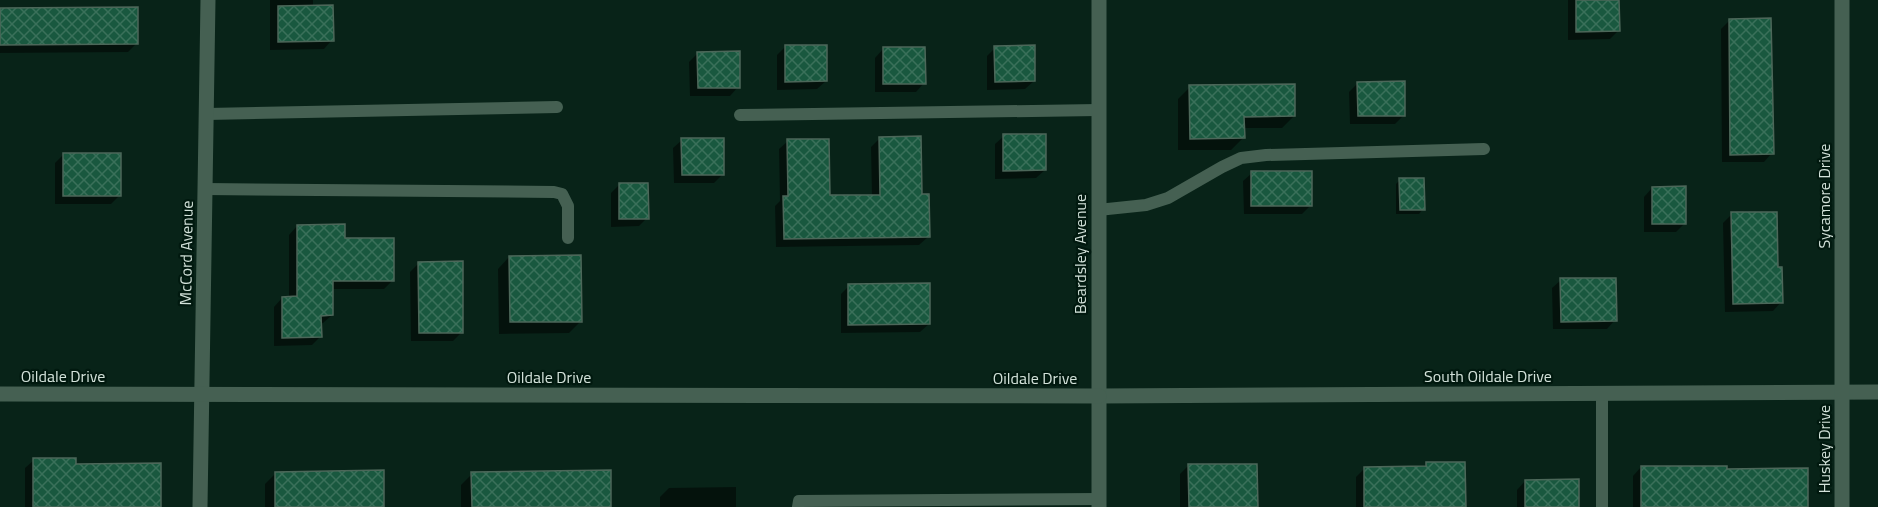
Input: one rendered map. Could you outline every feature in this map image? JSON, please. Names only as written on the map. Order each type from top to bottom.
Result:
[{"type":"street","name":"McCord Avenue","points":[[200,507],[208,0]]},
{"type":"street","name":"Beardsley Avenue","points":[[1099,0],[1099,503]]},
{"type":"street","name":"Sycamore Drive","points":[[1842,0],[1842,391]]},
{"type":"street","name":"Huskey Drive","points":[[1842,391],[1842,507]]},
{"type":"street","name":"South Oildale Drive","points":[[1099,396],[1878,392]]},
{"type":"street","name":"Oildale Drive","points":[[0,394],[1099,396]]},
{"type":"lane","points":[[207,114],[556,107]]},
{"type":"lane","points":[[740,115],[1098,110]]},
{"type":"lane","points":[[1098,210],[1146,205],[1168,198],[1241,158],[1266,155],[1484,149]]},
{"type":"lane","points":[[205,189],[554,192],[562,194],[568,206],[568,238]]},
{"type":"lane","points":[[1602,393],[1602,507]]},
{"type":"lane","points":[[798,507],[799,501],[883,504],[1099,503]]},
{"type":"building","points":[[1576,0],[1619,0],[1620,31],[1576,32]]},
{"type":"building","points":[[333,5],[334,41],[278,42],[278,6]]},
{"type":"building","points":[[138,7],[138,44],[0,45],[0,8]]},
{"type":"building","points":[[1771,18],[1774,154],[1730,155],[1729,19]]},
{"type":"building","points":[[785,45],[827,45],[827,81],[785,82]]},
{"type":"building","points":[[1035,45],[1035,81],[995,82],[994,46]]},
{"type":"building","points":[[883,47],[925,47],[926,84],[883,84]]},
{"type":"building","points":[[740,51],[740,88],[698,88],[697,52]]},
{"type":"building","points":[[1405,81],[1405,116],[1358,116],[1357,82]]},
{"type":"building","points":[[1295,84],[1295,116],[1244,117],[1245,138],[1190,139],[1189,85]]},
{"type":"building","points":[[1003,134],[1046,134],[1046,170],[1003,171]]},
{"type":"building","points":[[921,136],[922,194],[929,194],[930,237],[784,239],[783,196],[788,196],[787,139],[829,139],[830,195],[880,195],[879,137]]},
{"type":"building","points":[[681,138],[724,138],[724,175],[682,175]]},
{"type":"building","points":[[63,153],[121,153],[121,196],[63,196]]},
{"type":"building","points":[[1251,171],[1312,171],[1312,206],[1251,206]]},
{"type":"building","points":[[1399,178],[1424,178],[1425,210],[1400,210]]},
{"type":"building","points":[[619,183],[648,183],[649,219],[619,219]]},
{"type":"building","points":[[1686,186],[1686,224],[1652,224],[1652,187]]},
{"type":"building","points":[[1731,212],[1777,212],[1778,267],[1782,267],[1783,303],[1733,304]]},
{"type":"building","points":[[345,224],[345,238],[394,238],[394,281],[333,281],[333,315],[321,316],[322,337],[282,338],[282,297],[297,296],[297,225]]},
{"type":"building","points":[[581,255],[582,322],[510,322],[509,256]]},
{"type":"building","points":[[463,261],[463,333],[419,333],[418,262]]},
{"type":"building","points":[[1560,278],[1616,278],[1617,321],[1561,322]]},
{"type":"building","points":[[930,283],[930,324],[848,325],[848,284]]},
{"type":"building","points":[[33,458],[76,458],[76,464],[161,463],[161,507],[33,507]]},
{"type":"building","points":[[1426,462],[1465,462],[1466,507],[1364,507],[1364,467],[1426,466]]},
{"type":"building","points":[[1188,464],[1257,464],[1258,507],[1189,507]]},
{"type":"building","points":[[1641,466],[1727,466],[1727,469],[1808,468],[1808,507],[1641,507]]},
{"type":"building","points":[[384,470],[384,507],[275,507],[275,472]]},
{"type":"building","points":[[611,470],[611,507],[472,507],[471,472]]},
{"type":"building","points":[[1579,479],[1579,507],[1525,507],[1525,480]]}]
